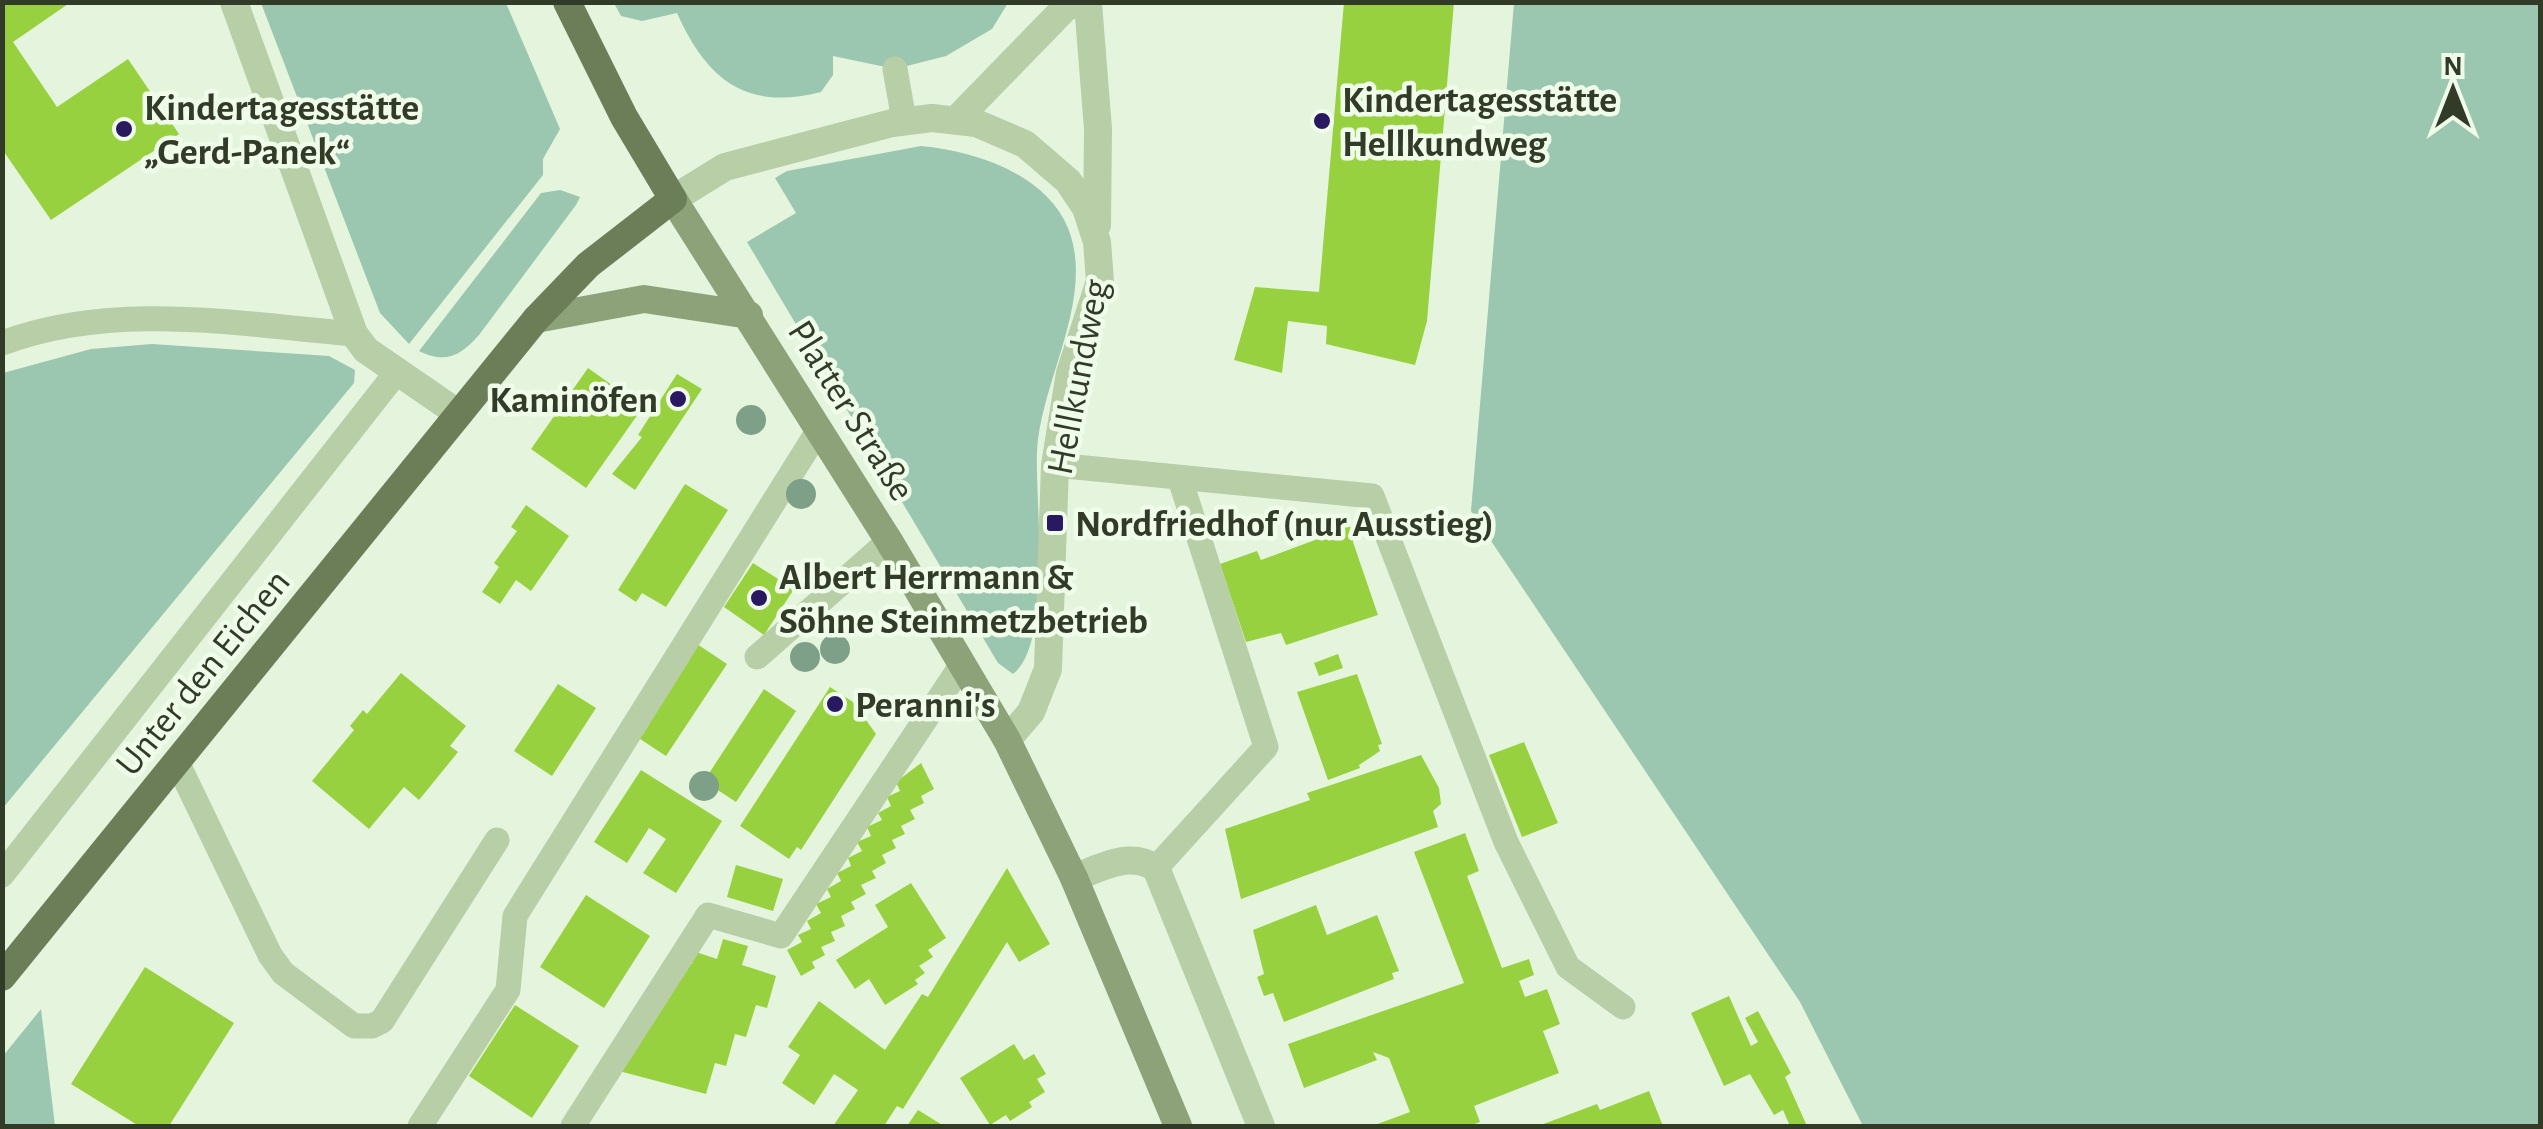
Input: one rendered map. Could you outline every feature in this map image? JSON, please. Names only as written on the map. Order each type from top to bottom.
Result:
[{"type":"main road","points":[[567,2],[624,117],[673,199]]},
{"type":"main road","name":"Platter Straße","points":[[673,199],[889,541],[1006,740],[1074,878],[1178,1126]]},
{"type":"main road","name":"Unter den Eichen","points":[[2,977],[536,319],[610,245],[673,199]]},
{"type":"main road","points":[[536,319],[600,304],[644,300],[749,315]]},
{"type":"street","points":[[234,2],[354,334],[366,350],[396,373],[459,414]]},
{"type":"street","name":"Hellkundweg","points":[[957,119],[1067,6],[1088,3],[1098,129],[1100,281],[1070,374],[1055,465],[1048,669],[1031,712],[1006,740]]},
{"type":"street","name":"Hellkundweg","points":[[673,199],[725,167],[904,120],[957,119],[997,131],[1043,157],[1068,181],[1086,208],[1097,242]]},
{"type":"street","points":[[1074,878],[1120,860],[1139,859],[1156,868],[1262,1126]]},
{"type":"lane","points":[[895,69],[904,120]]},
{"type":"lane","points":[[2,343],[72,324],[112,320],[182,319],[354,334]]},
{"type":"lane","name":"Unter den Eichen","points":[[2,875],[396,373]]},
{"type":"lane","points":[[420,1126],[508,990],[515,916],[818,431]]},
{"type":"lane","points":[[1055,465],[1372,496],[1506,842],[1568,967],[1623,1008]]},
{"type":"lane","points":[[1156,868],[1266,746],[1180,479]]},
{"type":"lane","points":[[757,658],[889,541]]},
{"type":"lane","points":[[572,1126],[708,915],[781,936],[963,662]]},
{"type":"lane","points":[[177,762],[270,955],[298,989],[354,1026],[372,1026],[382,1020],[498,840]]},
{"type":"green space","points":[[261,3],[506,3],[560,129],[543,159],[543,175],[409,344],[380,313]]},
{"type":"green space","points":[[614,3],[1008,3],[992,29],[946,56],[895,69],[833,56],[833,75],[821,92],[771,97],[732,85],[716,72],[677,13],[642,21],[621,16]]},
{"type":"green space","points":[[1514,3],[2540,3],[2540,1126],[1863,1126],[1800,1002],[1471,511]]},
{"type":"green space","points":[[921,146],[963,153],[1025,179],[1057,209],[1068,228],[1075,255],[1072,311],[1047,396],[1037,451],[1038,603],[1025,658],[1013,674],[998,663],[747,242],[796,213],[775,178],[787,171]]},
{"type":"green space","points":[[560,190],[580,197],[576,205],[479,335],[452,356],[437,357],[419,351],[541,193]]},
{"type":"green space","points":[[152,344],[329,356],[355,370],[354,383],[3,808],[3,373],[91,349]]},
{"type":"green space","points":[[41,1009],[55,1126],[3,1126],[3,1056]]},
{"type":"building","points":[[2,2],[71,2],[13,42],[57,107],[128,59],[179,134],[51,220],[2,149]]},
{"type":"building","points":[[1344,2],[1454,2],[1427,321],[1415,365],[1326,344],[1327,326],[1288,321],[1282,373],[1234,360],[1255,287],[1319,292]]},
{"type":"building","points":[[588,368],[643,407],[586,488],[531,449]]},
{"type":"building","points":[[677,374],[702,389],[635,490],[612,474],[642,437],[638,435]]},
{"type":"building","points":[[685,484],[728,510],[666,607],[642,593],[636,602],[618,590]]},
{"type":"building","points":[[526,505],[569,536],[531,591],[516,580],[500,604],[482,592],[499,567],[494,563],[517,531],[511,527]]},
{"type":"building","points":[[1330,520],[1358,530],[1353,542],[1378,615],[1286,645],[1281,633],[1246,642],[1220,564],[1257,551],[1261,560],[1323,537]]},
{"type":"building","name":"Albert Herrmann & Söhne Steinmetzbetrieb","points":[[753,563],[794,589],[764,635],[724,607]]},
{"type":"building","points":[[694,642],[727,664],[666,756],[634,735]]},
{"type":"building","points":[[1338,654],[1343,668],[1319,676],[1314,663]]},
{"type":"building","points":[[401,673],[466,726],[450,746],[458,752],[419,800],[404,787],[369,829],[312,781],[354,730],[350,726],[363,710],[367,714]]},
{"type":"building","points":[[1357,674],[1382,744],[1378,745],[1380,751],[1360,768],[1328,780],[1297,692]]},
{"type":"building","points":[[558,684],[596,708],[552,776],[514,751]]},
{"type":"building","points":[[830,687],[853,702],[876,734],[801,850],[797,847],[789,859],[740,826]]},
{"type":"building","points":[[764,689],[796,711],[736,802],[704,781]]},
{"type":"building","points":[[1524,742],[1558,823],[1522,837],[1489,755]]},
{"type":"building","points":[[1421,755],[1439,788],[1441,804],[1433,811],[1438,827],[1241,899],[1225,829],[1310,800],[1307,793]]},
{"type":"building","points":[[921,763],[934,789],[921,796],[924,803],[910,810],[915,819],[901,826],[905,834],[892,840],[896,848],[882,855],[886,863],[872,871],[876,878],[861,885],[866,894],[851,902],[855,909],[841,916],[845,926],[831,932],[835,941],[821,947],[825,955],[812,962],[815,968],[801,976],[787,950],[802,942],[798,935],[811,929],[807,921],[821,913],[816,904],[831,897],[827,889],[841,881],[837,873],[851,866],[848,858],[862,851],[857,842],[871,836],[867,827],[882,820],[878,813],[891,806],[887,797],[900,791],[896,782]]},
{"type":"building","points":[[641,770],[722,821],[676,893],[643,873],[666,839],[649,828],[627,863],[594,842]]},
{"type":"building","points":[[1465,833],[1479,871],[1467,876],[1502,968],[1529,959],[1534,975],[1519,981],[1525,997],[1547,989],[1560,1024],[1543,1031],[1559,1073],[1474,1106],[1480,1122],[1469,1126],[1372,1126],[1410,1112],[1389,1058],[1373,1052],[1377,1060],[1304,1088],[1288,1044],[1464,983],[1414,852]]},
{"type":"building","points":[[736,865],[783,879],[773,911],[727,897]]},
{"type":"building","points":[[1007,868],[1050,944],[1019,962],[1007,942],[903,1109],[897,1106],[884,1126],[833,1126],[858,1090],[834,1074],[814,1105],[782,1083],[800,1055],[788,1047],[819,1001],[885,1050],[922,994],[928,997]]},
{"type":"building","points":[[911,883],[946,938],[928,950],[933,957],[919,966],[925,973],[915,980],[918,984],[885,1005],[869,979],[855,989],[836,960],[888,927],[875,905]]},
{"type":"building","points":[[586,895],[650,936],[604,1008],[540,967]]},
{"type":"building","points":[[1316,905],[1327,935],[1377,915],[1399,971],[1392,973],[1394,979],[1284,1022],[1273,993],[1264,996],[1257,977],[1264,974],[1253,930]]},
{"type":"building","points":[[723,939],[748,946],[742,965],[776,976],[767,1008],[756,1005],[746,1037],[735,1034],[726,1066],[715,1063],[706,1094],[619,1071],[684,962],[692,964],[696,952],[717,959]]},
{"type":"building","points":[[145,967],[234,1023],[169,1126],[139,1126],[71,1084]]},
{"type":"building","points":[[1729,996],[1751,1046],[1758,1042],[1745,1018],[1758,1011],[1791,1073],[1785,1077],[1807,1126],[1790,1126],[1783,1110],[1774,1115],[1750,1074],[1724,1086],[1691,1013]]},
{"type":"building","points":[[515,1005],[579,1046],[532,1118],[469,1076]]},
{"type":"building","points":[[1014,1044],[1024,1060],[1034,1054],[1046,1074],[1037,1079],[1045,1092],[1029,1102],[1032,1107],[1010,1121],[1006,1115],[990,1125],[960,1078]]},
{"type":"building","points":[[1649,1091],[1663,1126],[1538,1126],[1597,1104],[1600,1110]]},
{"type":"building","points":[[918,1110],[944,1126],[907,1126]]},
{"type":"place","name":"Kindertagesstätte Hellkundweg","points":[[1322,121]]},
{"type":"place","name":"Kindertagesstätte „Gerd-Panek“","points":[[124,129]]},
{"type":"place","name":"Kaminöfen","points":[[678,399]]},
{"type":"place","name":"Nordfriedhof (nur Ausstieg)","points":[[1055,523]]},
{"type":"place","name":"Albert Herrmann & Söhne Steinmetzbetrieb","points":[[759,598]]},
{"type":"place","name":"Peranni's","points":[[835,704]]}]
